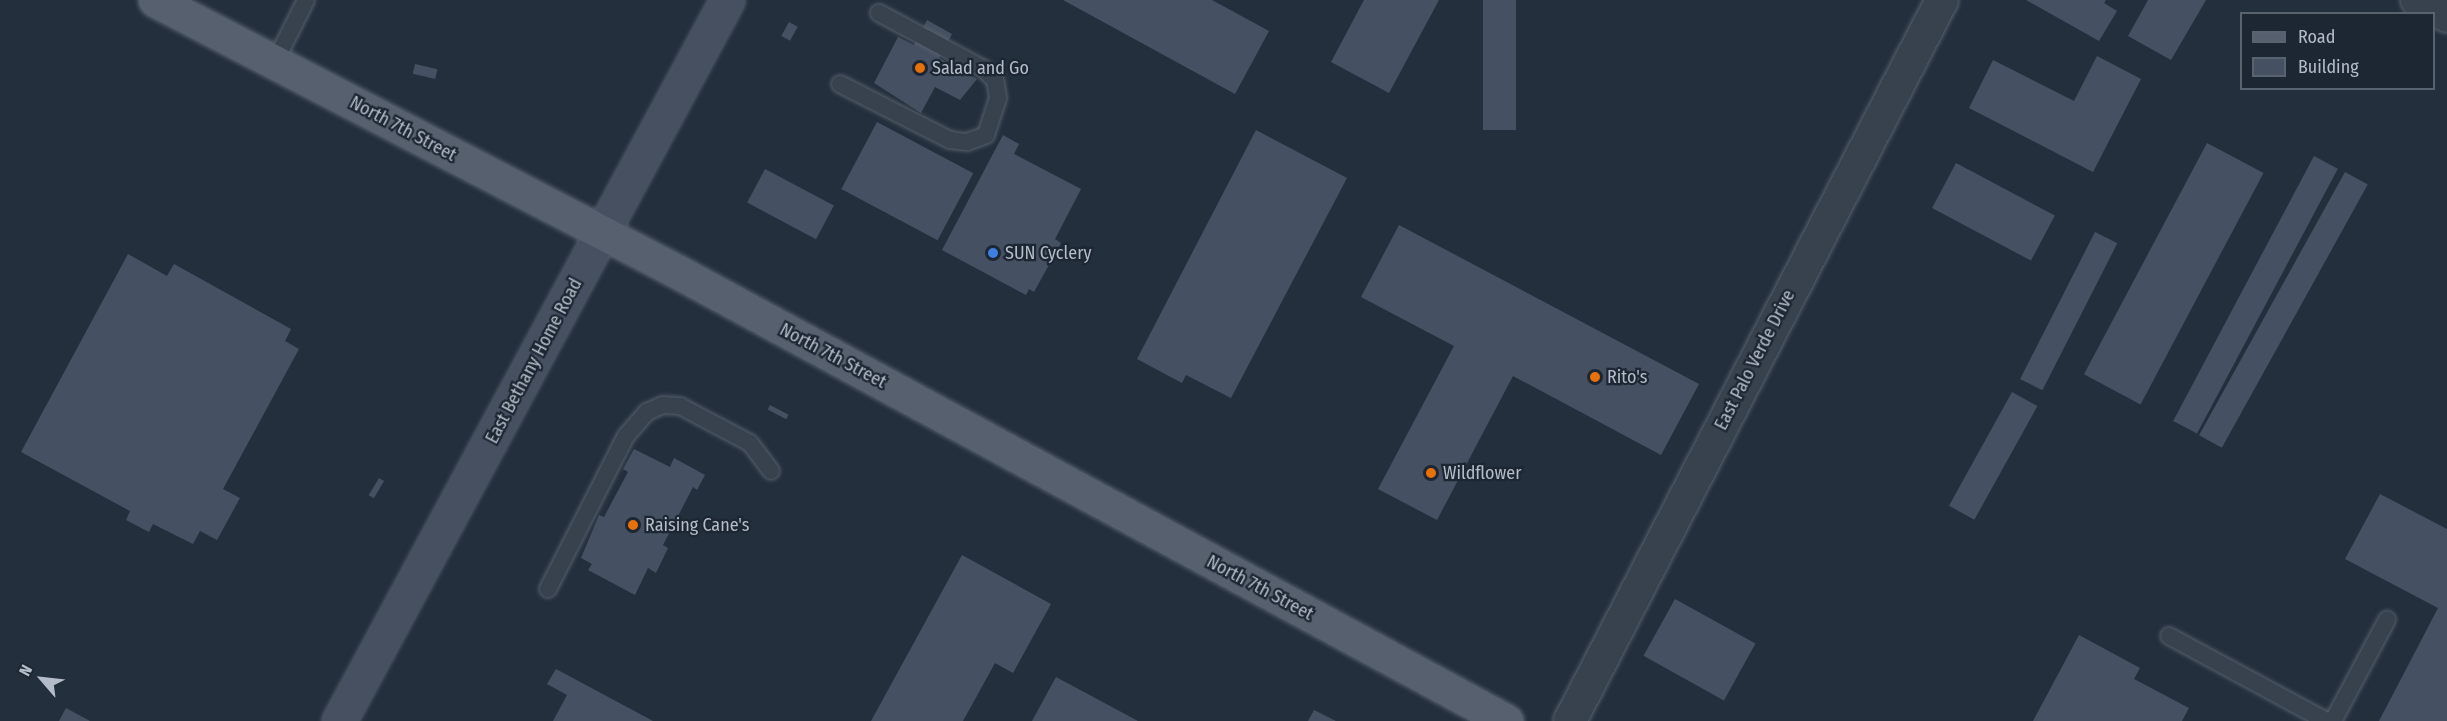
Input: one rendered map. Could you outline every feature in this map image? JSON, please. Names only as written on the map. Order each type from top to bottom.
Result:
[{"type":"main road","name":"North 7th Street","points":[[155,0],[602,233],[1506,721]]},
{"type":"main road","name":"East Bethany Home Road","points":[[339,721],[727,0]]},
{"type":"street","name":"East Palo Verde Drive","points":[[1570,721],[1942,0]]},
{"type":"street","points":[[2417,0],[2447,16]]},
{"type":"lane","points":[[275,62],[306,0]]},
{"type":"lane","points":[[840,84],[950,140],[967,142],[986,135],[998,98],[995,80],[982,68],[879,13]]},
{"type":"lane","points":[[548,589],[627,436],[647,412],[663,405],[680,406],[750,442],[771,471]]},
{"type":"lane","points":[[2333,721],[2387,620]]},
{"type":"lane","points":[[2169,636],[2326,721]]},
{"type":"building","points":[[1063,0],[1212,0],[1269,31],[1235,94]]},
{"type":"building","points":[[1364,0],[1439,0],[1389,93],[1331,62]]},
{"type":"building","points":[[1483,0],[1516,0],[1516,130],[1483,130]]},
{"type":"building","points":[[2026,0],[2106,0],[2104,3],[2117,11],[2099,41]]},
{"type":"building","points":[[2148,0],[2206,0],[2171,60],[2128,36]]},
{"type":"building","name":"Salad and Go","points":[[927,20],[952,34],[939,58],[977,79],[960,100],[935,87],[921,113],[874,83],[898,37],[914,45]]},
{"type":"building","points":[[789,22],[798,27],[790,41],[781,36]]},
{"type":"building","points":[[2097,56],[2141,79],[2093,172],[1969,108],[1993,60],[2074,101]]},
{"type":"building","points":[[415,64],[437,69],[435,79],[413,74]]},
{"type":"building","points":[[877,122],[973,173],[938,240],[841,189]]},
{"type":"building","points":[[1256,130],[1347,178],[1231,398],[1186,375],[1182,383],[1137,359]]},
{"type":"building","points":[[1003,135],[1019,144],[1014,154],[1081,189],[1055,239],[1061,243],[1034,292],[1029,289],[1026,295],[942,250]]},
{"type":"building","points":[[2207,143],[2264,173],[2141,404],[2084,374]]},
{"type":"building","points":[[2314,156],[2338,169],[2197,434],[2173,421]]},
{"type":"building","points":[[1956,163],[2055,216],[2031,261],[1932,208]]},
{"type":"building","points":[[765,169],[834,206],[816,239],[747,203]]},
{"type":"building","points":[[2345,172],[2368,185],[2222,448],[2199,435]]},
{"type":"building","points":[[1399,225],[1699,384],[1661,455],[1513,376],[1437,520],[1378,489],[1454,346],[1361,297]]},
{"type":"building","points":[[2095,232],[2117,243],[2042,390],[2020,379]]},
{"type":"building","points":[[128,254],[167,276],[174,264],[291,329],[285,341],[299,349],[223,489],[240,498],[217,540],[200,531],[193,544],[153,524],[149,532],[126,520],[130,511],[21,452]]},
{"type":"building","points":[[2012,392],[2037,406],[1974,520],[1949,506]]},
{"type":"building","points":[[770,405],[789,415],[786,419],[768,409]]},
{"type":"building","name":"Raising Cane's","points":[[634,449],[670,467],[674,458],[705,475],[697,490],[693,487],[663,545],[668,548],[656,573],[648,568],[635,595],[588,570],[592,564],[581,558],[599,515],[604,517],[628,472],[623,469]]},
{"type":"building","points":[[379,478],[384,481],[374,498],[369,495]]},
{"type":"building","points":[[2380,494],[2447,529],[2447,721],[2379,721],[2438,608],[2345,559]]},
{"type":"building","points":[[962,555],[1051,604],[1013,673],[995,663],[963,721],[871,721]]},
{"type":"building","points":[[1675,599],[1755,644],[1724,700],[1643,656]]},
{"type":"building","points":[[2079,635],[2140,668],[2134,679],[2189,708],[2182,721],[2033,721]]},
{"type":"building","points":[[556,669],[653,721],[553,721],[567,695],[547,684]]},
{"type":"building","points":[[1056,677],[1138,721],[1032,721]]},
{"type":"building","points":[[66,708],[90,721],[59,721]]},
{"type":"building","points":[[1314,710],[1336,721],[1308,721]]},
{"type":"place","name":"Salad and Go","points":[[920,68]]},
{"type":"place","name":"SUN Cyclery","points":[[993,253]]},
{"type":"place","name":"Rito's","points":[[1595,377]]},
{"type":"place","name":"Wildflower","points":[[1431,473]]},
{"type":"place","name":"Raising Cane's","points":[[633,525]]}]
